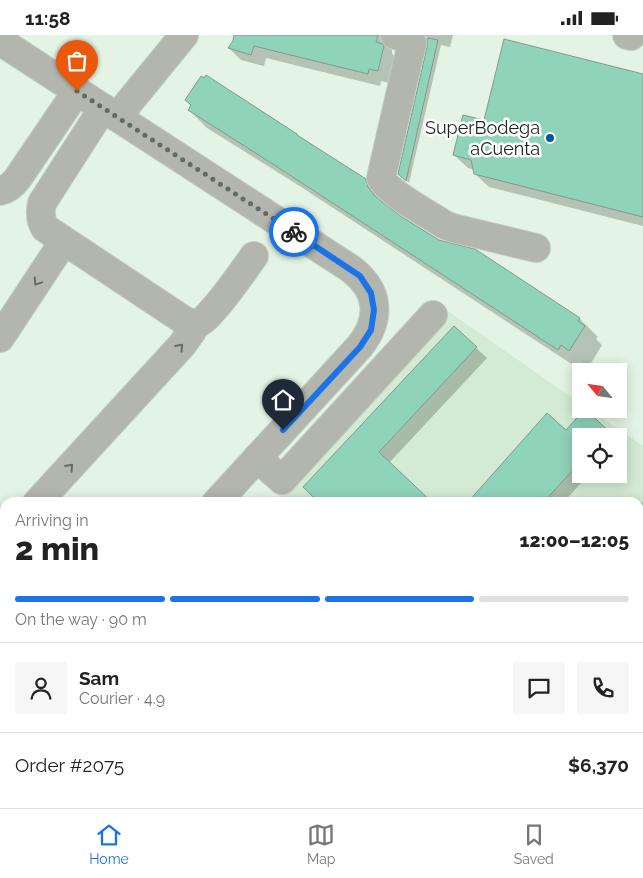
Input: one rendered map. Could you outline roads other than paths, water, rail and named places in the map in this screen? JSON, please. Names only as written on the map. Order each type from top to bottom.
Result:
[{"type":"street","points":[[184,35],[110,112],[42,203],[41,222],[45,228],[185,321],[196,323],[207,317],[223,299],[254,256]]},
{"type":"street","points":[[395,35],[404,37],[412,43],[381,180],[402,197],[445,225],[536,248]]},
{"type":"street","points":[[0,41],[351,269],[360,276],[371,293],[374,310],[371,330],[366,339],[221,497]]},
{"type":"street","points":[[0,191],[14,184],[18,179],[77,91]]},
{"type":"street","points":[[0,338],[64,241]]},
{"type":"street","points":[[257,457],[282,480],[433,315]]},
{"type":"street","points":[[43,497],[182,345],[196,323]]},
{"type":"place","name":"SuperBodega aCuenta","points":[[550,138]]}]
